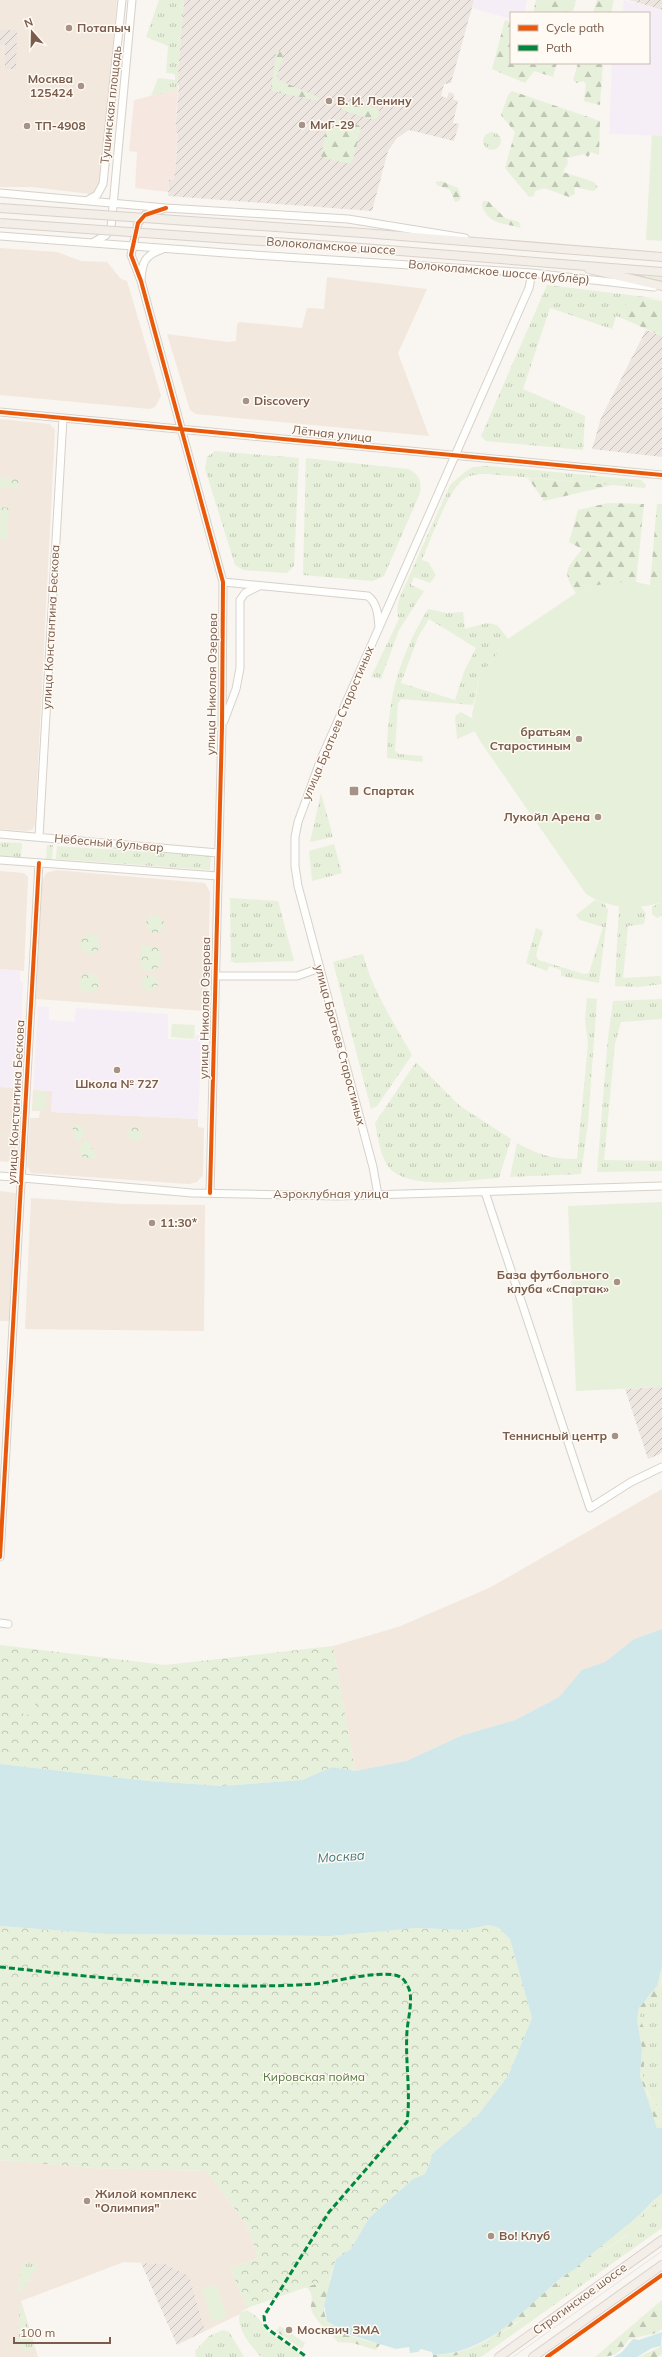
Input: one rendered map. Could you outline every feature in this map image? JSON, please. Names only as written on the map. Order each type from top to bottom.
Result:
[{"type":"main road","name":"Волоколамское шоссе","points":[[0,208],[477,241],[662,257]]},
{"type":"main road","name":"Волоколамское шоссе","points":[[0,223],[567,263],[662,272]]},
{"type":"main road","points":[[567,263],[662,287]]},
{"type":"main road","name":"Строгинское шоссе","points":[[499,2357],[662,2240]]},
{"type":"main road","name":"Строгинское шоссе","points":[[533,2357],[662,2265]]},
{"type":"street","name":"Тушинская площадь","points":[[86,201],[97,196],[103,184],[122,0]]},
{"type":"street","name":"Тушинская площадь","points":[[90,243],[102,239],[109,232],[114,203],[132,0]]},
{"type":"street","points":[[0,193],[166,208],[353,220],[437,232],[477,241]]},
{"type":"street","name":"улица Николая Озерова","points":[[166,208],[142,216],[132,246],[132,259],[141,281],[183,429],[223,582],[222,727],[210,1193]]},
{"type":"street","name":"Волоколамское шоссе (дублёр)","points":[[0,236],[532,273],[662,287]]},
{"type":"street","name":"улица Николая Озерова","points":[[141,281],[142,266],[146,257],[166,248]]},
{"type":"street","name":"улица Братьев Старостиных","points":[[378,1195],[371,1160],[298,886],[295,837],[302,808],[379,628],[529,288],[532,273]]},
{"type":"street","name":"Лётная улица","points":[[0,412],[662,475]]},
{"type":"street","name":"улица Константина Бескова","points":[[39,837],[63,418]]},
{"type":"street","points":[[223,582],[368,596],[374,600],[379,628]]},
{"type":"street","points":[[222,727],[236,689],[240,668],[240,600],[245,593],[261,586]]},
{"type":"street","name":"Небесный бульвар","points":[[0,834],[218,853]]},
{"type":"street","name":"Небесный бульвар","points":[[0,860],[218,876]]},
{"type":"street","name":"улица Константина Бескова","points":[[0,1557],[39,863]]},
{"type":"street","points":[[216,976],[297,976],[320,968]]},
{"type":"street","name":"Аэроклубная улица","points":[[0,1176],[210,1193],[378,1195],[662,1186]]},
{"type":"street","points":[[485,1192],[590,1508],[631,1482],[662,1467]]},
{"type":"street","points":[[0,1623],[8,1624]]},
{"type":"shaded area","points":[[0,0],[117,0],[99,184],[95,192],[90,194],[32,187],[0,187]]},
{"type":"shaded area","points":[[184,0],[474,0],[451,83],[444,84],[441,96],[447,98],[449,92],[454,94],[453,99],[458,101],[453,123],[459,124],[454,141],[409,130],[397,138],[388,151],[372,211],[168,196],[169,180],[174,180],[176,161],[178,133],[175,132],[179,86],[177,85]]},
{"type":"shaded area","points":[[474,0],[527,0],[524,12],[510,12],[510,19],[472,8]]},
{"type":"shaded area","points":[[624,0],[662,10],[662,136],[609,134],[612,64],[650,64],[650,12],[622,12]]},
{"type":"shaded area","points":[[629,0],[662,0],[662,10]]},
{"type":"shaded area","points":[[0,30],[17,30],[16,69],[5,69],[5,45],[0,45]]},
{"type":"shaded area","points":[[178,89],[175,132],[178,133],[174,181],[169,180],[168,192],[135,188],[137,152],[129,151],[134,100]]},
{"type":"shaded area","points":[[0,248],[57,252],[81,261],[107,262],[121,279],[127,281],[161,396],[155,407],[150,409],[0,395]]},
{"type":"shaded area","points":[[327,277],[427,289],[398,353],[429,436],[196,414],[190,410],[167,334],[228,342],[236,341],[237,324],[240,322],[302,328],[307,308],[324,309]]},
{"type":"shaded area","points":[[646,330],[662,336],[662,457],[592,449],[601,418]]},
{"type":"shaded area","points":[[0,419],[50,424],[55,430],[35,823],[33,829],[27,831],[0,829]]},
{"type":"shaded area","points":[[56,870],[205,883],[210,892],[207,1009],[204,1011],[36,999],[42,881],[46,873]]},
{"type":"shaded area","points":[[0,871],[24,873],[28,877],[24,971],[0,969]]},
{"type":"shaded area","points":[[0,969],[20,971],[20,982],[23,983],[20,1054],[16,1054],[15,1067],[19,1067],[18,1088],[0,1087]]},
{"type":"shaded area","name":"Школа № 727","points":[[38,1006],[49,1007],[49,1020],[74,1022],[76,1008],[168,1014],[168,1039],[195,1040],[195,1035],[202,1035],[198,1119],[51,1112],[52,1091],[33,1090]]},
{"type":"shaded area","points":[[0,1087],[18,1088],[13,1120],[17,1122],[15,1159],[7,1162],[0,1161]]},
{"type":"shaded area","points":[[33,1090],[53,1091],[52,1112],[198,1119],[198,1127],[204,1128],[203,1175],[197,1182],[189,1184],[31,1173],[27,1166],[30,1118],[39,1118],[40,1111],[32,1111]]},
{"type":"shaded area","points":[[0,1191],[16,1193],[12,1321],[0,1321]]},
{"type":"shaded area","points":[[31,1198],[124,1204],[205,1205],[204,1331],[25,1329]]},
{"type":"shaded area","points":[[662,1387],[662,1453],[648,1459],[625,1389]]},
{"type":"shaded area","points":[[662,1489],[662,1629],[634,1639],[605,1662],[583,1670],[559,1697],[515,1720],[463,1735],[406,1761],[355,1771],[333,1646],[398,1627],[489,1588]]},
{"type":"shaded area","points":[[0,2160],[93,2168],[207,2171],[248,2227],[258,2258],[230,2268],[247,2308],[238,2315],[205,2331],[189,2276],[165,2264],[124,2262],[21,2301],[38,2357],[0,2357]]},
{"type":"shaded area","points":[[141,2263],[165,2264],[189,2276],[205,2331],[177,2345]]},
{"type":"green space","points":[[159,0],[184,0],[177,85],[178,89],[151,96],[158,78],[175,80],[175,74],[166,73],[168,46],[146,37]]},
{"type":"green space","points":[[536,0],[576,0],[572,12],[533,12]]},
{"type":"green space","points":[[597,0],[614,0],[611,12],[593,12]]},
{"type":"green space","points":[[505,20],[510,22],[510,64],[557,64],[553,77],[534,71],[525,83],[492,69]]},
{"type":"green space","points":[[279,51],[282,52],[283,55],[277,77],[279,80],[316,96],[319,98],[318,101],[272,91],[271,88],[276,53]]},
{"type":"green space","points":[[578,64],[603,64],[600,105],[584,101],[586,84],[583,81],[576,83],[573,80]]},
{"type":"green space","points":[[512,91],[600,121],[599,155],[591,152],[588,157],[584,154],[567,158],[568,163],[563,172],[594,182],[598,188],[593,191],[574,187],[575,194],[569,197],[544,188],[535,191],[534,196],[529,197],[505,168],[515,132],[501,115],[508,95]]},
{"type":"green space","points":[[345,101],[376,108],[379,111],[379,116],[376,119],[371,119],[344,111],[341,108],[341,104]]},
{"type":"green space","points":[[338,119],[358,125],[361,128],[353,160],[350,164],[321,156],[325,134],[327,130],[333,128]]},
{"type":"green space","points":[[488,132],[496,132],[501,137],[499,148],[496,150],[488,150],[483,145],[483,137]]},
{"type":"green space","points":[[652,135],[662,136],[662,241],[646,240]]},
{"type":"green space","points":[[441,181],[458,188],[461,197],[459,201],[455,202],[450,190],[437,185],[435,182]]},
{"type":"green space","points":[[483,201],[488,201],[505,218],[519,222],[521,228],[493,220],[485,212],[482,206]]},
{"type":"green space","points":[[619,273],[662,277],[662,283]]},
{"type":"green space","points":[[547,285],[662,299],[643,298],[624,312],[626,320],[616,316],[612,329],[550,308],[523,389],[585,416],[583,450],[486,441],[481,436]]},
{"type":"green space","points":[[643,298],[662,301],[662,336],[626,320],[624,312],[627,301]]},
{"type":"green space","points":[[215,451],[299,458],[294,566],[287,573],[243,570],[235,565],[205,469],[207,457]]},
{"type":"green space","points":[[306,458],[408,469],[415,473],[419,478],[421,485],[420,493],[384,576],[373,581],[303,575]]},
{"type":"green space","points":[[489,466],[641,480],[646,485],[645,488],[488,474],[473,475],[464,479],[458,484],[446,504],[422,560],[428,562],[436,575],[430,583],[414,577],[411,585],[424,591],[399,630],[381,679],[371,677],[399,619],[397,608],[400,597],[450,485],[473,467]]},
{"type":"green space","points":[[0,478],[19,479],[18,489],[1,487],[0,496]]},
{"type":"green space","points":[[528,478],[612,485],[544,501]]},
{"type":"green space","points":[[608,503],[644,504],[636,582],[598,585],[576,593],[568,579],[567,574],[570,566],[582,549],[569,542],[578,510]]},
{"type":"green space","points":[[657,504],[662,504],[662,588],[650,585]]},
{"type":"green space","points":[[0,507],[10,508],[8,522],[0,522]]},
{"type":"green space","points":[[0,522],[8,522],[7,540],[0,540]]},
{"type":"green space","name":"Лукойл Арена","points":[[632,581],[662,588],[662,902],[643,907],[623,907],[613,905],[594,899],[586,894],[480,741],[473,728],[472,715],[480,676],[508,639],[576,593],[598,585]]},
{"type":"green space","points":[[428,609],[447,613],[463,612],[465,629],[487,623],[497,625],[508,639],[480,676],[473,705],[401,699],[398,703],[395,751],[399,754],[422,756],[423,762],[387,758],[389,718],[396,680],[409,645]],"holes":[[[429,619],[476,648],[464,672],[455,700],[401,683],[418,637]]]},
{"type":"green space","points":[[461,712],[472,718],[475,731],[457,739],[455,716]]},
{"type":"green space","points":[[321,793],[333,837],[310,842]]},
{"type":"green space","points":[[0,842],[22,843],[21,857],[0,856]]},
{"type":"green space","points":[[334,844],[342,873],[312,881],[309,851]]},
{"type":"green space","points":[[47,845],[53,845],[52,859],[46,859]]},
{"type":"green space","points":[[57,846],[211,856],[210,870],[56,859]]},
{"type":"green space","points":[[230,898],[278,901],[294,961],[235,963],[231,961]]},
{"type":"green space","points":[[595,900],[604,903],[608,910],[599,983],[561,976],[561,970],[549,966],[547,971],[526,963],[536,928],[543,931],[536,955],[538,960],[584,974],[589,973],[603,927],[580,920],[576,915]]},
{"type":"green space","points":[[662,902],[662,916],[657,918],[652,914],[652,907]]},
{"type":"green space","points":[[619,906],[640,906],[646,913],[644,924],[628,926],[623,978],[660,976],[662,984],[638,987],[615,986]]},
{"type":"green space","points":[[155,915],[161,918],[164,924],[161,930],[155,933],[149,930],[146,924],[149,918]]},
{"type":"green space","points":[[90,934],[97,937],[100,944],[97,951],[90,954],[83,951],[80,944],[83,937]]},
{"type":"green space","points":[[146,945],[156,947],[162,954],[161,964],[154,971],[144,971],[140,968],[141,947]]},
{"type":"green space","points":[[363,954],[378,993],[412,1055],[377,1106],[371,1109],[333,962]]},
{"type":"green space","points":[[89,973],[96,976],[99,983],[96,990],[89,993],[82,990],[79,983],[82,976]]},
{"type":"green space","points":[[150,975],[156,977],[158,983],[156,989],[150,991],[144,989],[142,983],[144,977]]},
{"type":"green space","points":[[587,998],[597,999],[588,1123],[581,1174],[510,1177],[517,1143],[546,1156],[577,1159],[588,1044],[585,1019]]},
{"type":"green space","points":[[662,999],[662,1019],[621,1022],[615,1044],[604,1160],[662,1161],[662,1171],[597,1172],[608,1038],[613,1001]]},
{"type":"green space","points":[[172,1024],[195,1025],[194,1039],[171,1037]]},
{"type":"green space","points":[[416,1062],[460,1106],[511,1139],[499,1178],[455,1182],[423,1182],[408,1179],[396,1173],[387,1165],[381,1150],[375,1123]]},
{"type":"green space","points":[[35,1091],[46,1092],[45,1110],[34,1110]]},
{"type":"green space","points":[[78,1124],[83,1127],[85,1133],[81,1140],[76,1141],[72,1126]]},
{"type":"green space","points":[[135,1127],[140,1129],[142,1134],[140,1139],[135,1141],[130,1139],[128,1134],[130,1129]]},
{"type":"green space","points":[[87,1139],[98,1158],[86,1160],[81,1155],[80,1147]]},
{"type":"green space","name":"База футбольного клуба «Спартак»","points":[[662,1202],[662,1387],[576,1391],[568,1206]]},
{"type":"green space","points":[[0,1645],[165,1665],[333,1646],[355,1771],[332,1767],[302,1780],[222,1786],[149,1781],[0,1764]]},
{"type":"green space","points":[[23,1700],[35,1703],[35,1708],[32,1714],[25,1715],[20,1711],[19,1704]]},
{"type":"green space","name":"Кировская пойма","points":[[489,1925],[499,1928],[510,1939],[532,2018],[508,2076],[478,2115],[434,2152],[425,2174],[413,2179],[369,2218],[351,2249],[336,2259],[330,2279],[247,2308],[230,2268],[258,2258],[248,2227],[207,2171],[93,2168],[0,2160],[0,1926],[106,1934],[331,1936],[417,1928],[464,1930]]},
{"type":"green space","points":[[662,1966],[659,1993],[652,2003],[645,2007],[639,2018],[644,2028],[646,2043],[643,2076],[648,2095],[656,2105],[659,2124],[662,2126],[662,2128],[657,2128],[640,2076],[642,2049],[637,2020],[639,2008],[657,1986]]},
{"type":"green space","points":[[662,1983],[662,2126],[659,2124],[656,2105],[648,2094],[643,2076],[645,2036],[639,2018],[642,2008],[657,1997]]},
{"type":"green space","points":[[662,2194],[662,2199],[645,2211],[629,2233],[595,2257],[574,2276],[564,2281],[526,2317],[490,2341],[470,2351],[450,2357],[433,2357],[433,2355],[462,2351],[489,2339]]},
{"type":"green space","points":[[662,2199],[662,2228],[481,2357],[450,2357],[483,2345],[526,2317],[564,2281],[574,2276],[595,2257],[626,2236],[645,2211]]},
{"type":"green space","points":[[21,2263],[39,2264],[18,2297]]},
{"type":"green space","points":[[330,2279],[324,2308],[325,2317],[337,2329],[345,2334],[380,2344],[376,2350],[353,2343],[338,2342],[333,2337],[331,2328],[324,2328],[314,2315],[311,2310],[311,2294],[306,2287]]},
{"type":"green space","points":[[217,2285],[226,2318],[212,2322],[202,2291],[203,2288]]},
{"type":"green space","points":[[662,2300],[662,2329],[656,2333],[629,2339],[619,2352],[611,2356],[595,2357]]},
{"type":"green space","points":[[20,2301],[34,2346],[32,2349],[25,2352],[18,2345]]},
{"type":"green space","points":[[247,2310],[258,2318],[267,2331],[304,2357],[261,2357],[245,2337],[240,2325],[240,2313]]},
{"type":"green space","points":[[280,2326],[305,2343],[302,2349],[276,2331]]},
{"type":"green space","points":[[223,2330],[229,2332],[244,2357],[196,2357],[195,2351],[209,2336]]},
{"type":"green space","points":[[662,2346],[662,2354],[657,2357],[639,2357]]},
{"type":"water","name":"Москва","points":[[662,1629],[662,1966],[657,1986],[639,2008],[637,2020],[642,2049],[640,2076],[657,2128],[662,2128],[662,2194],[575,2269],[562,2277],[503,2329],[488,2339],[471,2347],[453,2353],[433,2355],[432,2352],[421,2349],[418,2352],[410,2353],[409,2347],[396,2349],[344,2333],[327,2321],[324,2305],[336,2259],[351,2249],[369,2218],[413,2179],[425,2174],[434,2152],[478,2115],[508,2076],[532,2018],[510,1939],[499,1928],[489,1925],[464,1930],[417,1928],[331,1936],[106,1934],[0,1926],[0,1764],[149,1781],[222,1786],[302,1780],[332,1767],[355,1771],[406,1761],[463,1735],[515,1720],[559,1697],[582,1670],[605,1662],[634,1639]]},
{"type":"water","points":[[662,2332],[661,2346],[652,2348],[637,2357],[614,2357],[622,2352],[633,2339],[639,2340]]},
{"type":"tram line","points":[[513,2357],[662,2251]]},
{"type":"marked path","points":[[0,1967],[117,1979],[196,1985],[275,1986],[314,1984],[361,1976],[387,1974],[396,1975],[404,1980],[410,1992],[407,2031],[407,2122],[329,2212],[264,2316],[265,2325],[269,2330],[307,2357]]},
{"type":"cycle path","points":[[166,208],[145,215],[138,223],[131,255],[141,281],[223,582],[222,727],[210,1193]]},
{"type":"cycle path","points":[[0,412],[662,475]]},
{"type":"cycle path","points":[[0,1557],[39,863]]},
{"type":"cycle path","points":[[547,2357],[662,2275]]},
{"type":"place","name":"Потапыч","points":[[69,28]]},
{"type":"place","name":"Москва 125424","points":[[81,86]]},
{"type":"place","name":"В. И. Ленину","points":[[329,101]]},
{"type":"place","name":"МиГ-29","points":[[302,125]]},
{"type":"place","name":"ТП-4908","points":[[27,126]]},
{"type":"place","name":"Discovery","points":[[246,401]]},
{"type":"place","name":"братьям Старостиным","points":[[579,739]]},
{"type":"place","name":"Спартак","points":[[354,791]]},
{"type":"place","name":"Лукойл Арена","points":[[598,817]]},
{"type":"place","name":"Школа № 727","points":[[117,1070]]},
{"type":"place","name":"11:30*","points":[[152,1223]]},
{"type":"place","name":"База футбольного клуба «Спартак»","points":[[617,1282]]},
{"type":"place","name":"Теннисный центр","points":[[615,1436]]},
{"type":"place","name":"Жилой комплекс \"Олимпия\"","points":[[87,2201]]},
{"type":"place","name":"Во! Клуб","points":[[491,2236]]},
{"type":"place","name":"Москвич ЗМА","points":[[289,2330]]}]
